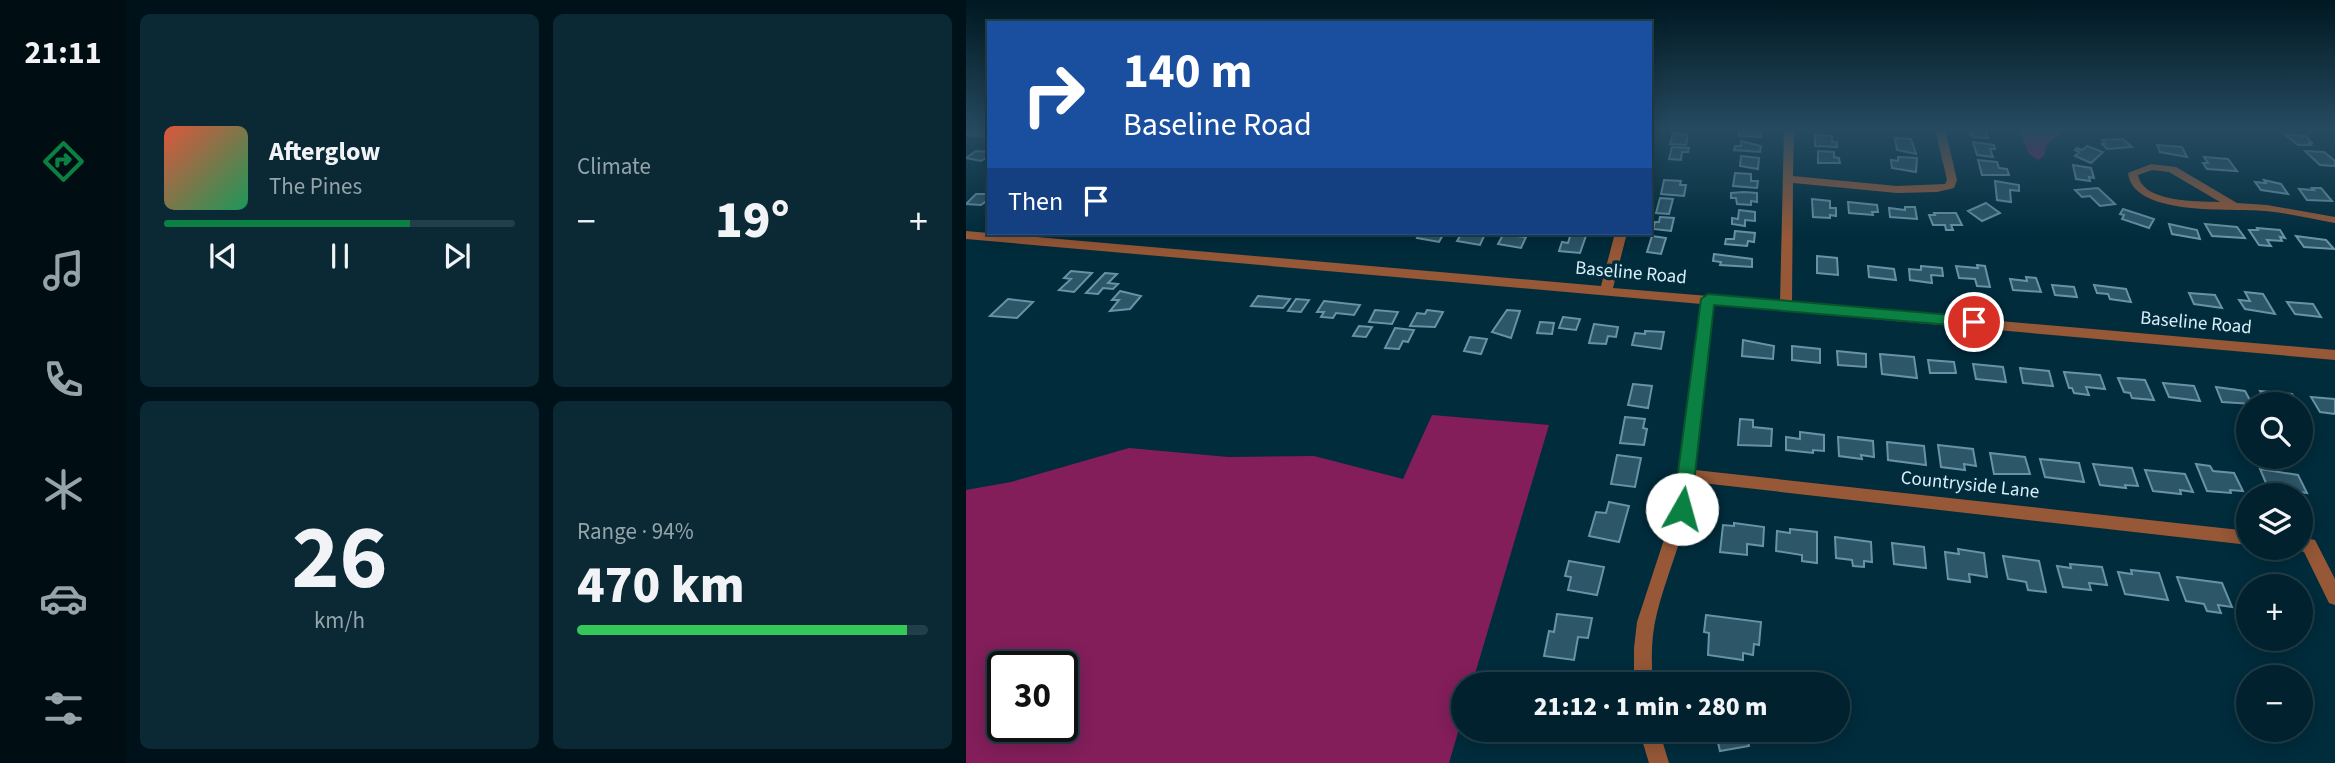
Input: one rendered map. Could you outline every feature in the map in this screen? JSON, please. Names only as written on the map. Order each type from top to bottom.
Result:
[{"type":"street","points":[[1786,306],[1788,165]]},
{"type":"street","points":[[1788,179],[1943,189],[1950,186],[1952,180],[1948,165]]},
{"type":"street","points":[[2234,206],[2172,169],[2151,167],[2133,173],[2133,181],[2144,191],[2165,200],[2234,206],[2267,208],[2335,220]]},
{"type":"street","name":"Baseline Road","points":[[966,235],[1051,237],[2335,355]]},
{"type":"street","points":[[1606,290],[1620,235]]},
{"type":"street","points":[[1643,672],[1648,613],[1675,540],[1708,299]]},
{"type":"street","name":"Countryside Lane","points":[[1686,475],[2236,537]]},
{"type":"street","points":[[2313,553],[2335,597]]},
{"type":"street","points":[[1653,742],[1659,763]]},
{"type":"shaded area","points":[[1432,415],[1549,425],[1476,672],[1451,672],[1451,742],[1455,742],[1449,763],[966,763],[966,490],[1011,482],[1129,448],[1228,457],[1314,456],[1403,479]]},
{"type":"building","points":[[1740,165],[1758,165],[1758,169]]},
{"type":"building","points":[[1892,165],[1917,165],[1916,172],[1892,168]]},
{"type":"building","points":[[1979,165],[1998,165],[1999,168],[2007,169],[2009,175],[1982,175]]},
{"type":"building","points":[[2073,165],[2091,168],[2094,178],[2089,177],[2090,181],[2076,179]]},
{"type":"building","points":[[2204,165],[2232,165],[2237,171],[2207,169]]},
{"type":"building","points":[[1735,173],[1751,174],[1751,181],[1758,181],[1757,188],[1733,186]]},
{"type":"building","points":[[1664,180],[1681,181],[1680,185],[1686,185],[1684,196],[1661,194]]},
{"type":"building","points":[[2264,180],[2281,184],[2288,194],[2261,190],[2255,182],[2266,183]]},
{"type":"building","points":[[1995,181],[2019,185],[2019,191],[2010,190],[2011,202],[1997,200]]},
{"type":"building","points":[[2098,188],[2115,204],[2100,206],[2090,196],[2082,197],[2075,190]]},
{"type":"building","points":[[2312,188],[2321,188],[2332,201],[2307,200],[2299,189],[2314,190]]},
{"type":"building","points":[[1731,193],[1757,193],[1757,202],[1751,201],[1751,205],[1737,204],[1736,198],[1731,198]]},
{"type":"building","points":[[976,194],[987,194],[987,200],[981,205],[966,204]]},
{"type":"building","points":[[1660,198],[1673,199],[1669,214],[1656,213]]},
{"type":"building","points":[[1812,199],[1830,201],[1830,208],[1836,208],[1836,216],[1813,217]]},
{"type":"building","points":[[1848,202],[1877,205],[1878,212],[1872,212],[1873,215],[1849,213]]},
{"type":"building","points":[[1986,203],[2000,213],[1982,221],[1968,211]]},
{"type":"building","points":[[1905,207],[1915,207],[1917,219],[1890,217],[1889,208],[1905,210]]},
{"type":"building","points":[[2123,209],[2154,219],[2149,228],[2122,219],[2124,215],[2120,214]]},
{"type":"building","points":[[1739,210],[1755,212],[1755,221],[1745,220],[1745,226],[1732,224],[1732,218],[1738,219]]},
{"type":"building","points":[[1934,213],[1956,213],[1962,225],[1951,225],[1953,230],[1946,230],[1945,225],[1933,225],[1929,215],[1935,215]]},
{"type":"building","points":[[1660,217],[1674,218],[1671,231],[1653,229]]},
{"type":"building","points":[[2169,224],[2197,230],[2200,239],[2172,234]]},
{"type":"building","points":[[2205,224],[2237,227],[2245,238],[2212,236]]},
{"type":"building","points":[[2257,228],[2280,230],[2285,238],[2280,237],[2282,241],[2267,240],[2271,246],[2259,245],[2249,230],[2258,230]]},
{"type":"building","points":[[1735,231],[1755,233],[1754,242],[1748,241],[1747,246],[1725,244],[1726,239],[1734,239]]},
{"type":"building","points":[[1419,235],[1443,235],[1439,242],[1417,238]]},
{"type":"building","points":[[1461,235],[1485,235],[1480,245],[1457,241]]},
{"type":"building","points":[[1503,235],[1526,237],[1521,248],[1498,244]]},
{"type":"building","points":[[1570,235],[1586,235],[1580,253],[1559,251],[1562,242],[1568,243]]},
{"type":"building","points":[[1652,236],[1666,238],[1661,254],[1647,252]]},
{"type":"building","points":[[2296,236],[2326,240],[2334,249],[2304,247]]},
{"type":"building","points":[[1714,254],[1752,259],[1752,267],[1720,265],[1721,262],[1713,261]]},
{"type":"building","points":[[1817,256],[1837,258],[1838,275],[1817,273]]},
{"type":"building","points":[[1977,265],[1985,266],[1990,287],[1977,286],[1975,279],[1959,278],[1956,266],[1978,268]]},
{"type":"building","points":[[1868,266],[1894,269],[1896,280],[1869,277]]},
{"type":"building","points":[[1921,266],[1942,268],[1943,276],[1931,275],[1932,283],[1910,280],[1909,269],[1921,270]]},
{"type":"building","points":[[1071,271],[1092,273],[1074,292],[1059,290],[1071,279],[1064,278]]},
{"type":"building","points":[[1105,273],[1117,274],[1108,283],[1118,284],[1113,289],[1103,288],[1098,294],[1086,293]]},
{"type":"building","points":[[2026,277],[2036,278],[2041,292],[2013,290],[2010,279],[2027,281]]},
{"type":"building","points":[[2052,285],[2074,287],[2077,297],[2055,295]]},
{"type":"building","points":[[2094,285],[2126,289],[2131,302],[2110,299],[2108,294],[2097,293]]},
{"type":"building","points":[[1120,291],[1141,296],[1130,309],[1110,311],[1119,300],[1112,300]]},
{"type":"building","points":[[2245,292],[2263,294],[2275,314],[2245,309],[2239,300],[2250,301]]},
{"type":"building","points":[[2189,293],[2215,295],[2222,308],[2194,304]]},
{"type":"building","points":[[1258,296],[1290,299],[1283,308],[1251,306]]},
{"type":"building","points":[[1008,299],[1033,302],[1017,318],[990,316]]},
{"type":"building","points":[[1296,299],[1309,300],[1301,312],[1288,311]]},
{"type":"building","points":[[1324,301],[1360,305],[1354,315],[1336,313],[1333,318],[1321,317],[1324,312],[1317,312]]},
{"type":"building","points":[[2287,302],[2313,304],[2321,317],[2295,314]]},
{"type":"building","points":[[1375,310],[1398,312],[1392,324],[1369,322]]},
{"type":"building","points":[[1427,310],[1443,312],[1435,327],[1410,326],[1417,313],[1425,314]]},
{"type":"building","points":[[1507,310],[1520,311],[1511,338],[1492,332]]},
{"type":"building","points":[[1563,317],[1580,319],[1576,330],[1559,328]]},
{"type":"building","points":[[1540,322],[1554,323],[1552,334],[1537,333]]},
{"type":"building","points":[[1594,324],[1618,327],[1616,337],[1608,336],[1606,344],[1589,343]]},
{"type":"building","points":[[1359,326],[1372,327],[1366,337],[1353,336]]},
{"type":"building","points":[[1395,328],[1414,330],[1408,342],[1403,341],[1399,349],[1385,348]]},
{"type":"building","points":[[1645,331],[1664,332],[1661,349],[1632,345],[1635,333],[1645,334]]},
{"type":"building","points":[[1470,337],[1487,339],[1481,354],[1464,351]]},
{"type":"building","points":[[1743,340],[1774,346],[1773,359],[1742,356]]},
{"type":"building","points":[[1792,346],[1820,349],[1820,363],[1792,360]]},
{"type":"building","points":[[1837,351],[1866,354],[1866,367],[1838,365]]},
{"type":"building","points":[[1880,354],[1914,357],[1917,378],[1882,374]]},
{"type":"building","points":[[1928,360],[1954,362],[1956,373],[1930,373]]},
{"type":"building","points":[[1973,364],[2003,367],[2006,382],[1976,379]]},
{"type":"building","points":[[2020,368],[2049,371],[2053,386],[2023,383]]},
{"type":"building","points":[[2064,372],[2100,375],[2105,389],[2086,387],[2089,395],[2074,393],[2072,388],[2069,388]]},
{"type":"building","points":[[2118,378],[2145,380],[2154,400],[2132,398],[2130,393],[2124,392]]},
{"type":"building","points":[[2163,383],[2194,386],[2200,401],[2169,397]]},
{"type":"building","points":[[1633,384],[1652,386],[1648,408],[1628,405]]},
{"type":"building","points":[[2216,387],[2246,392],[2236,392],[2236,403],[2222,402]]},
{"type":"building","points":[[2313,397],[2335,399],[2335,414],[2320,412]]},
{"type":"building","points":[[1625,417],[1645,419],[1643,428],[1647,429],[1644,445],[1620,443]]},
{"type":"building","points":[[1740,419],[1753,420],[1753,427],[1772,429],[1771,446],[1738,445]]},
{"type":"building","points":[[1800,432],[1824,435],[1824,451],[1813,450],[1813,453],[1786,450],[1786,437],[1800,439]]},
{"type":"building","points":[[1838,437],[1873,441],[1874,457],[1861,455],[1862,459],[1839,456]]},
{"type":"building","points":[[1887,442],[1924,446],[1926,465],[1888,460]]},
{"type":"building","points":[[1938,445],[1973,449],[1976,466],[1964,464],[1965,470],[1941,467]]},
{"type":"building","points":[[1990,453],[2025,457],[2030,474],[1994,474]]},
{"type":"building","points":[[1617,455],[1641,458],[1635,487],[1611,484]]},
{"type":"building","points":[[2040,459],[2079,463],[2084,482],[2045,477]]},
{"type":"building","points":[[2093,464],[2132,468],[2138,486],[2125,485],[2126,488],[2100,485]]},
{"type":"building","points":[[2196,464],[2210,466],[2213,471],[2234,473],[2239,483],[2236,483],[2236,490],[2230,490],[2231,493],[2207,491]]},
{"type":"building","points":[[2260,469],[2298,475],[2302,483],[2266,483]]},
{"type":"building","points":[[2145,470],[2185,474],[2193,492],[2180,490],[2181,494],[2153,491]]},
{"type":"building","points":[[1609,502],[1629,506],[1619,542],[1589,536],[1596,512],[1606,513]]},
{"type":"building","points":[[1734,523],[1764,527],[1763,546],[1747,544],[1747,555],[1720,552],[1723,525],[1734,526]]},
{"type":"building","points":[[1790,529],[1817,532],[1817,563],[1802,561],[1802,555],[1776,551],[1777,531],[1790,533]]},
{"type":"building","points":[[1835,537],[1871,542],[1872,562],[1864,561],[1864,567],[1853,566],[1852,560],[1836,558]]},
{"type":"building","points":[[1892,543],[1924,547],[1926,568],[1894,564]]},
{"type":"building","points":[[1958,549],[1984,553],[1987,577],[1969,574],[1970,582],[1948,579],[1945,552],[1959,554]]},
{"type":"building","points":[[2003,556],[2039,561],[2046,592],[2028,590],[2026,582],[2008,579]]},
{"type":"building","points":[[1569,561],[1604,567],[1597,595],[1568,590],[1571,577],[1565,576]]},
{"type":"building","points":[[2070,564],[2102,567],[2107,585],[2089,583],[2091,590],[2063,587],[2057,566],[2071,568]]},
{"type":"building","points":[[2131,570],[2159,573],[2168,600],[2125,594],[2118,572],[2132,574]]},
{"type":"building","points":[[2177,577],[2222,583],[2232,607],[2218,605],[2221,613],[2207,611],[2204,604],[2186,601]]},
{"type":"building","points":[[1557,614],[1592,618],[1588,638],[1578,637],[1574,660],[1544,656],[1549,631],[1554,632]]},
{"type":"building","points":[[1706,615],[1761,622],[1759,645],[1754,644],[1753,655],[1743,653],[1743,660],[1708,655],[1709,633],[1704,632]]},
{"type":"building","points":[[1718,742],[1748,742],[1749,746],[1720,751]]},
{"type":"route","points":[[1682,509],[1708,299],[1974,322]]}]
